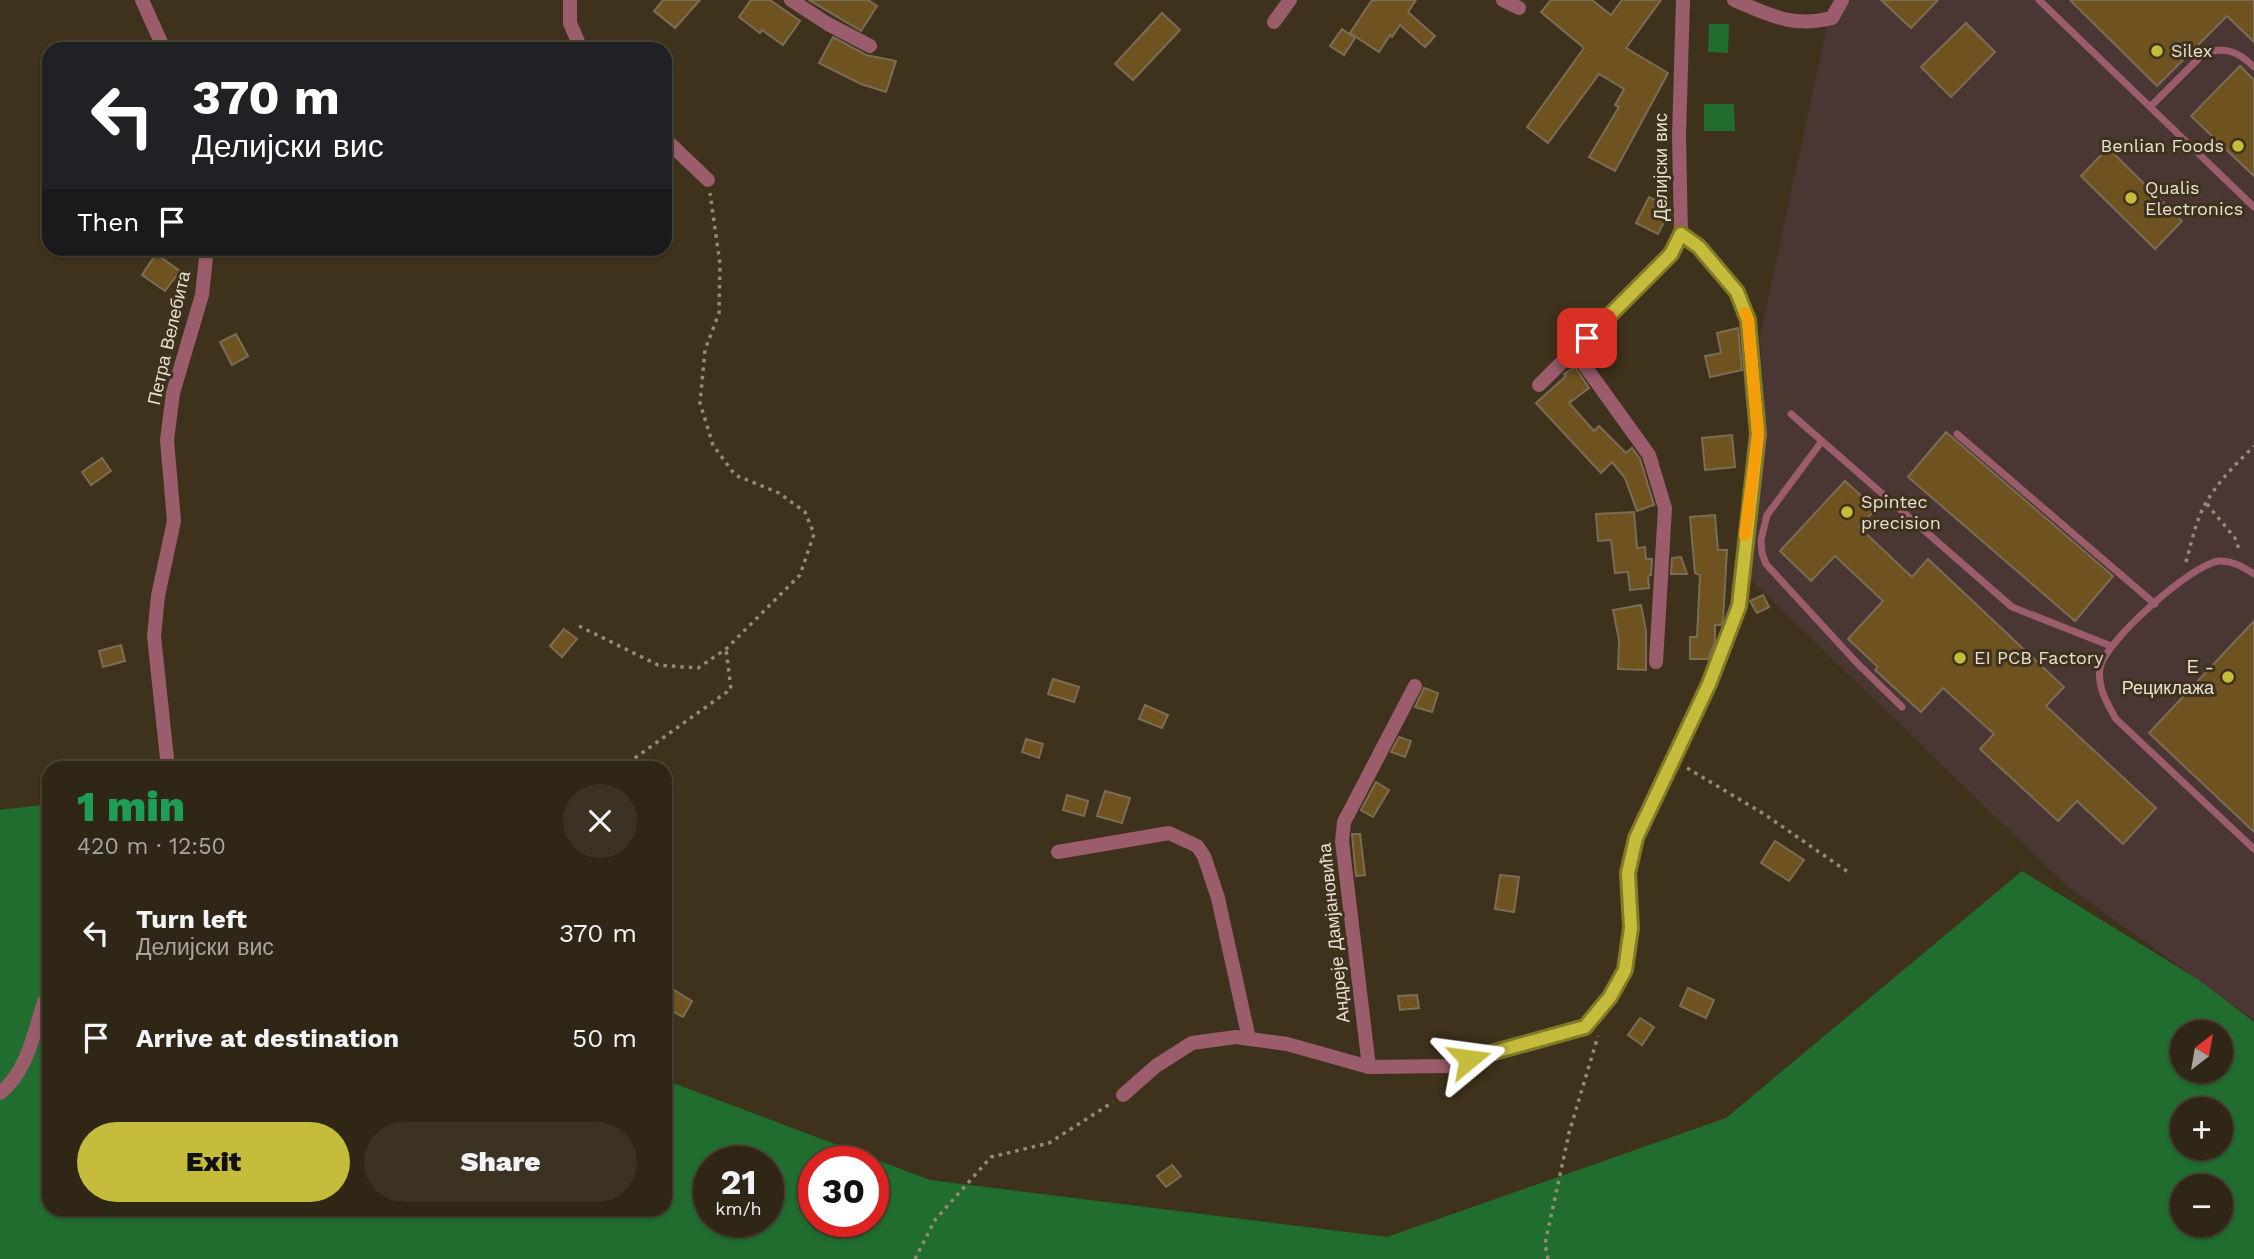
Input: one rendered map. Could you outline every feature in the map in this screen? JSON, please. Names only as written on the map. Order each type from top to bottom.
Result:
[{"type":"street","points":[[142,0],[161,42]]},
{"type":"street","points":[[569,0],[570,23],[578,42]]},
{"type":"street","points":[[791,0],[828,24],[870,46]]},
{"type":"street","points":[[1274,22],[1290,0]]},
{"type":"street","points":[[1503,0],[1519,8]]},
{"type":"street","name":"Делијски вис","points":[[1539,385],[1671,254],[1681,234],[1679,136],[1683,0]]},
{"type":"street","points":[[1734,0],[1782,20],[1800,23],[1832,18],[1842,0]]},
{"type":"street","points":[[672,146],[709,180]]},
{"type":"street","points":[[1123,1095],[1156,1066],[1192,1043],[1236,1037],[1287,1044],[1369,1067],[1446,1066],[1585,1027],[1610,997],[1625,970],[1631,928],[1628,873],[1636,838],[1709,684],[1739,606],[1758,434],[1748,320],[1737,292],[1699,247],[1681,234]]},
{"type":"street","name":"Петра Велебита","points":[[167,761],[154,636],[158,596],[174,520],[167,440],[173,393],[202,295],[206,256]]},
{"type":"street","points":[[1587,338],[1582,357],[1585,366],[1649,455],[1665,508],[1656,663]]},
{"type":"street","name":"Андреје Дамјановића","points":[[1369,1067],[1342,841],[1344,822],[1415,686]]},
{"type":"street","points":[[1058,852],[1169,833],[1197,846],[1204,856],[1218,898],[1249,1039]]},
{"type":"street","points":[[0,1093],[10,1085],[24,1062],[42,1008]]},
{"type":"lane","points":[[2039,0],[2254,207]]},
{"type":"lane","points":[[2150,107],[2204,53],[2215,49],[2228,50],[2240,55],[2254,67]]},
{"type":"lane","points":[[1791,414],[2012,607],[2111,646]]},
{"type":"lane","points":[[1957,434],[2155,604]]},
{"type":"lane","points":[[1822,441],[1767,515],[1761,540],[1762,553],[1766,564],[1857,663],[1902,707]]},
{"type":"lane","points":[[2251,572],[2233,562],[2218,561],[2181,580],[2111,646],[2101,668],[2100,681],[2106,701],[2116,719],[2254,849]]},
{"type":"path","points":[[579,626],[658,665],[698,668],[726,649],[800,575],[814,534],[805,512],[779,493],[735,475],[713,445],[701,403],[705,350],[719,313],[720,264],[709,180]]},
{"type":"path","points":[[2181,580],[2199,519],[2207,503],[2222,479],[2254,446]]},
{"type":"path","points":[[2207,503],[2235,538],[2251,572]]},
{"type":"path","points":[[631,761],[731,689],[726,649]]},
{"type":"path","points":[[1673,760],[1764,814],[1848,872]]},
{"type":"path","points":[[1548,1259],[1545,1244],[1569,1133],[1599,1034]]},
{"type":"path","points":[[915,1259],[935,1220],[991,1157],[1049,1143],[1123,1095]]},
{"type":"shaded area","points":[[1843,0],[2254,0],[2254,1020],[2067,886],[1751,580],[1750,545],[1766,434],[1760,336],[1827,26]]},
{"type":"green space","points":[[1709,24],[1729,24],[1728,53],[1708,52]]},
{"type":"green space","points":[[1704,104],[1734,104],[1735,131],[1704,131]]},
{"type":"green space","points":[[42,805],[42,1216],[672,1216],[672,1083],[840,1146],[798,1146],[798,1237],[889,1237],[889,1165],[930,1180],[1387,1237],[1726,1118],[2022,871],[2199,980],[2254,1022],[2254,1259],[0,1259],[0,810]]},
{"type":"building","points":[[663,0],[700,0],[675,28],[654,11]]},
{"type":"building","points":[[751,0],[770,0],[800,21],[783,45],[762,30],[760,33],[739,17]]},
{"type":"building","points":[[809,0],[868,0],[877,6],[861,31]]},
{"type":"building","points":[[1372,0],[1416,0],[1408,12],[1435,36],[1425,47],[1400,25],[1379,52],[1350,33]]},
{"type":"building","points":[[1551,0],[1592,0],[1611,15],[1622,0],[1661,0],[1626,48],[1668,73],[1615,171],[1589,157],[1619,107],[1615,105],[1624,89],[1599,74],[1548,143],[1527,127],[1584,48],[1541,12]]},
{"type":"building","points":[[1881,0],[1938,0],[1911,28]]},
{"type":"building","name":"Silex","points":[[2070,0],[2254,0],[2254,42],[2227,16],[2157,86]]},
{"type":"building","points":[[1162,13],[1180,30],[1133,80],[1115,64]]},
{"type":"building","points":[[1966,23],[1995,52],[1951,97],[1921,67]]},
{"type":"building","points":[[1342,29],[1355,38],[1344,55],[1330,46]]},
{"type":"building","points":[[833,37],[866,55],[896,61],[886,92],[861,84],[819,63]]},
{"type":"building","name":"Benlian Foods","points":[[2240,66],[2254,80],[2254,176],[2191,116]]},
{"type":"building","name":"Qualis Electronics","points":[[2108,148],[2182,221],[2155,249],[2081,176]]},
{"type":"building","points":[[1649,197],[1671,208],[1658,234],[1636,223]]},
{"type":"building","points":[[155,256],[159,256],[180,271],[165,291],[142,275]]},
{"type":"building","points":[[1738,328],[1742,370],[1710,377],[1705,356],[1721,353],[1717,333]]},
{"type":"building","points":[[236,334],[248,356],[232,365],[220,342]]},
{"type":"building","points":[[1575,367],[1589,388],[1569,403],[1594,431],[1599,426],[1626,453],[1632,448],[1640,459],[1654,505],[1637,511],[1625,478],[1612,462],[1601,473],[1536,403],[1566,376],[1564,374]]},
{"type":"building","points":[[1946,432],[2113,576],[2075,621],[1908,477]]},
{"type":"building","points":[[1732,435],[1735,467],[1705,470],[1702,438]]},
{"type":"building","points":[[102,458],[111,471],[91,485],[82,472]]},
{"type":"building","name":"EI PCB Factory","points":[[1845,481],[1876,509],[1859,527],[1912,577],[1928,559],[2064,687],[2046,706],[2156,808],[2123,844],[2077,801],[2058,821],[1980,749],[1994,734],[1943,688],[1921,712],[1875,670],[1878,667],[1848,639],[1883,601],[1835,556],[1811,581],[1780,551]]},
{"type":"building","points":[[1634,512],[1637,548],[1645,547],[1646,559],[1652,559],[1651,575],[1648,576],[1649,588],[1630,590],[1628,572],[1615,573],[1611,540],[1598,541],[1596,514]]},
{"type":"building","points":[[1715,515],[1718,550],[1727,550],[1723,620],[1721,625],[1715,625],[1715,642],[1708,659],[1690,659],[1690,637],[1697,637],[1700,575],[1695,573],[1690,517]]},
{"type":"building","points":[[1681,557],[1687,574],[1671,574],[1672,558]]},
{"type":"building","points":[[1763,595],[1769,607],[1757,613],[1750,601]]},
{"type":"building","points":[[1641,605],[1646,631],[1646,670],[1618,669],[1619,640],[1613,610]]},
{"type":"building","name":"Е - Рециклажа","points":[[2254,621],[2254,832],[2149,733]]},
{"type":"building","points":[[564,629],[577,639],[562,657],[550,646]]},
{"type":"building","points":[[121,645],[125,661],[103,667],[99,651]]},
{"type":"building","points":[[1053,679],[1079,687],[1074,702],[1048,694]]},
{"type":"building","points":[[1424,688],[1438,693],[1432,712],[1415,707]]},
{"type":"building","points":[[1145,705],[1168,715],[1162,728],[1139,719]]},
{"type":"building","points":[[1399,737],[1411,741],[1405,757],[1391,752]]},
{"type":"building","points":[[1026,739],[1043,744],[1039,758],[1022,752]]},
{"type":"building","points":[[1376,782],[1389,790],[1373,817],[1361,810]]},
{"type":"building","points":[[1105,791],[1130,798],[1122,823],[1097,816]]},
{"type":"building","points":[[1067,795],[1088,801],[1084,816],[1063,810]]},
{"type":"building","points":[[1352,834],[1360,834],[1365,875],[1356,876]]},
{"type":"building","points":[[1775,841],[1804,860],[1789,881],[1761,863]]},
{"type":"building","points":[[1500,875],[1519,877],[1514,912],[1495,909]]},
{"type":"building","points":[[1688,988],[1714,1000],[1706,1018],[1680,1006]]},
{"type":"building","points":[[674,990],[692,1001],[683,1017],[672,1011]]},
{"type":"building","points":[[1417,995],[1419,1008],[1400,1010],[1398,996]]},
{"type":"building","points":[[1640,1018],[1654,1027],[1642,1045],[1628,1035]]},
{"type":"building","points":[[1172,1165],[1181,1176],[1166,1187],[1157,1176]]},
{"type":"slow traffic","points":[[1745,313],[1748,320],[1758,434],[1745,535]]},
{"type":"place","name":"Silex","points":[[2157,51]]},
{"type":"place","name":"Benlian Foods","points":[[2238,146]]},
{"type":"place","name":"Qualis Electronics","points":[[2131,198]]},
{"type":"place","name":"Spintec precision","points":[[1847,512]]},
{"type":"place","name":"EI PCB Factory","points":[[1960,658]]},
{"type":"place","name":"Е - Рециклажа","points":[[2228,677]]},
{"type":"route","points":[[1469,1059],[1585,1027],[1610,997],[1625,970],[1631,928],[1628,873],[1636,838],[1709,684],[1739,606],[1758,434],[1748,320],[1737,292],[1699,247],[1681,234],[1671,254],[1587,338]]}]
